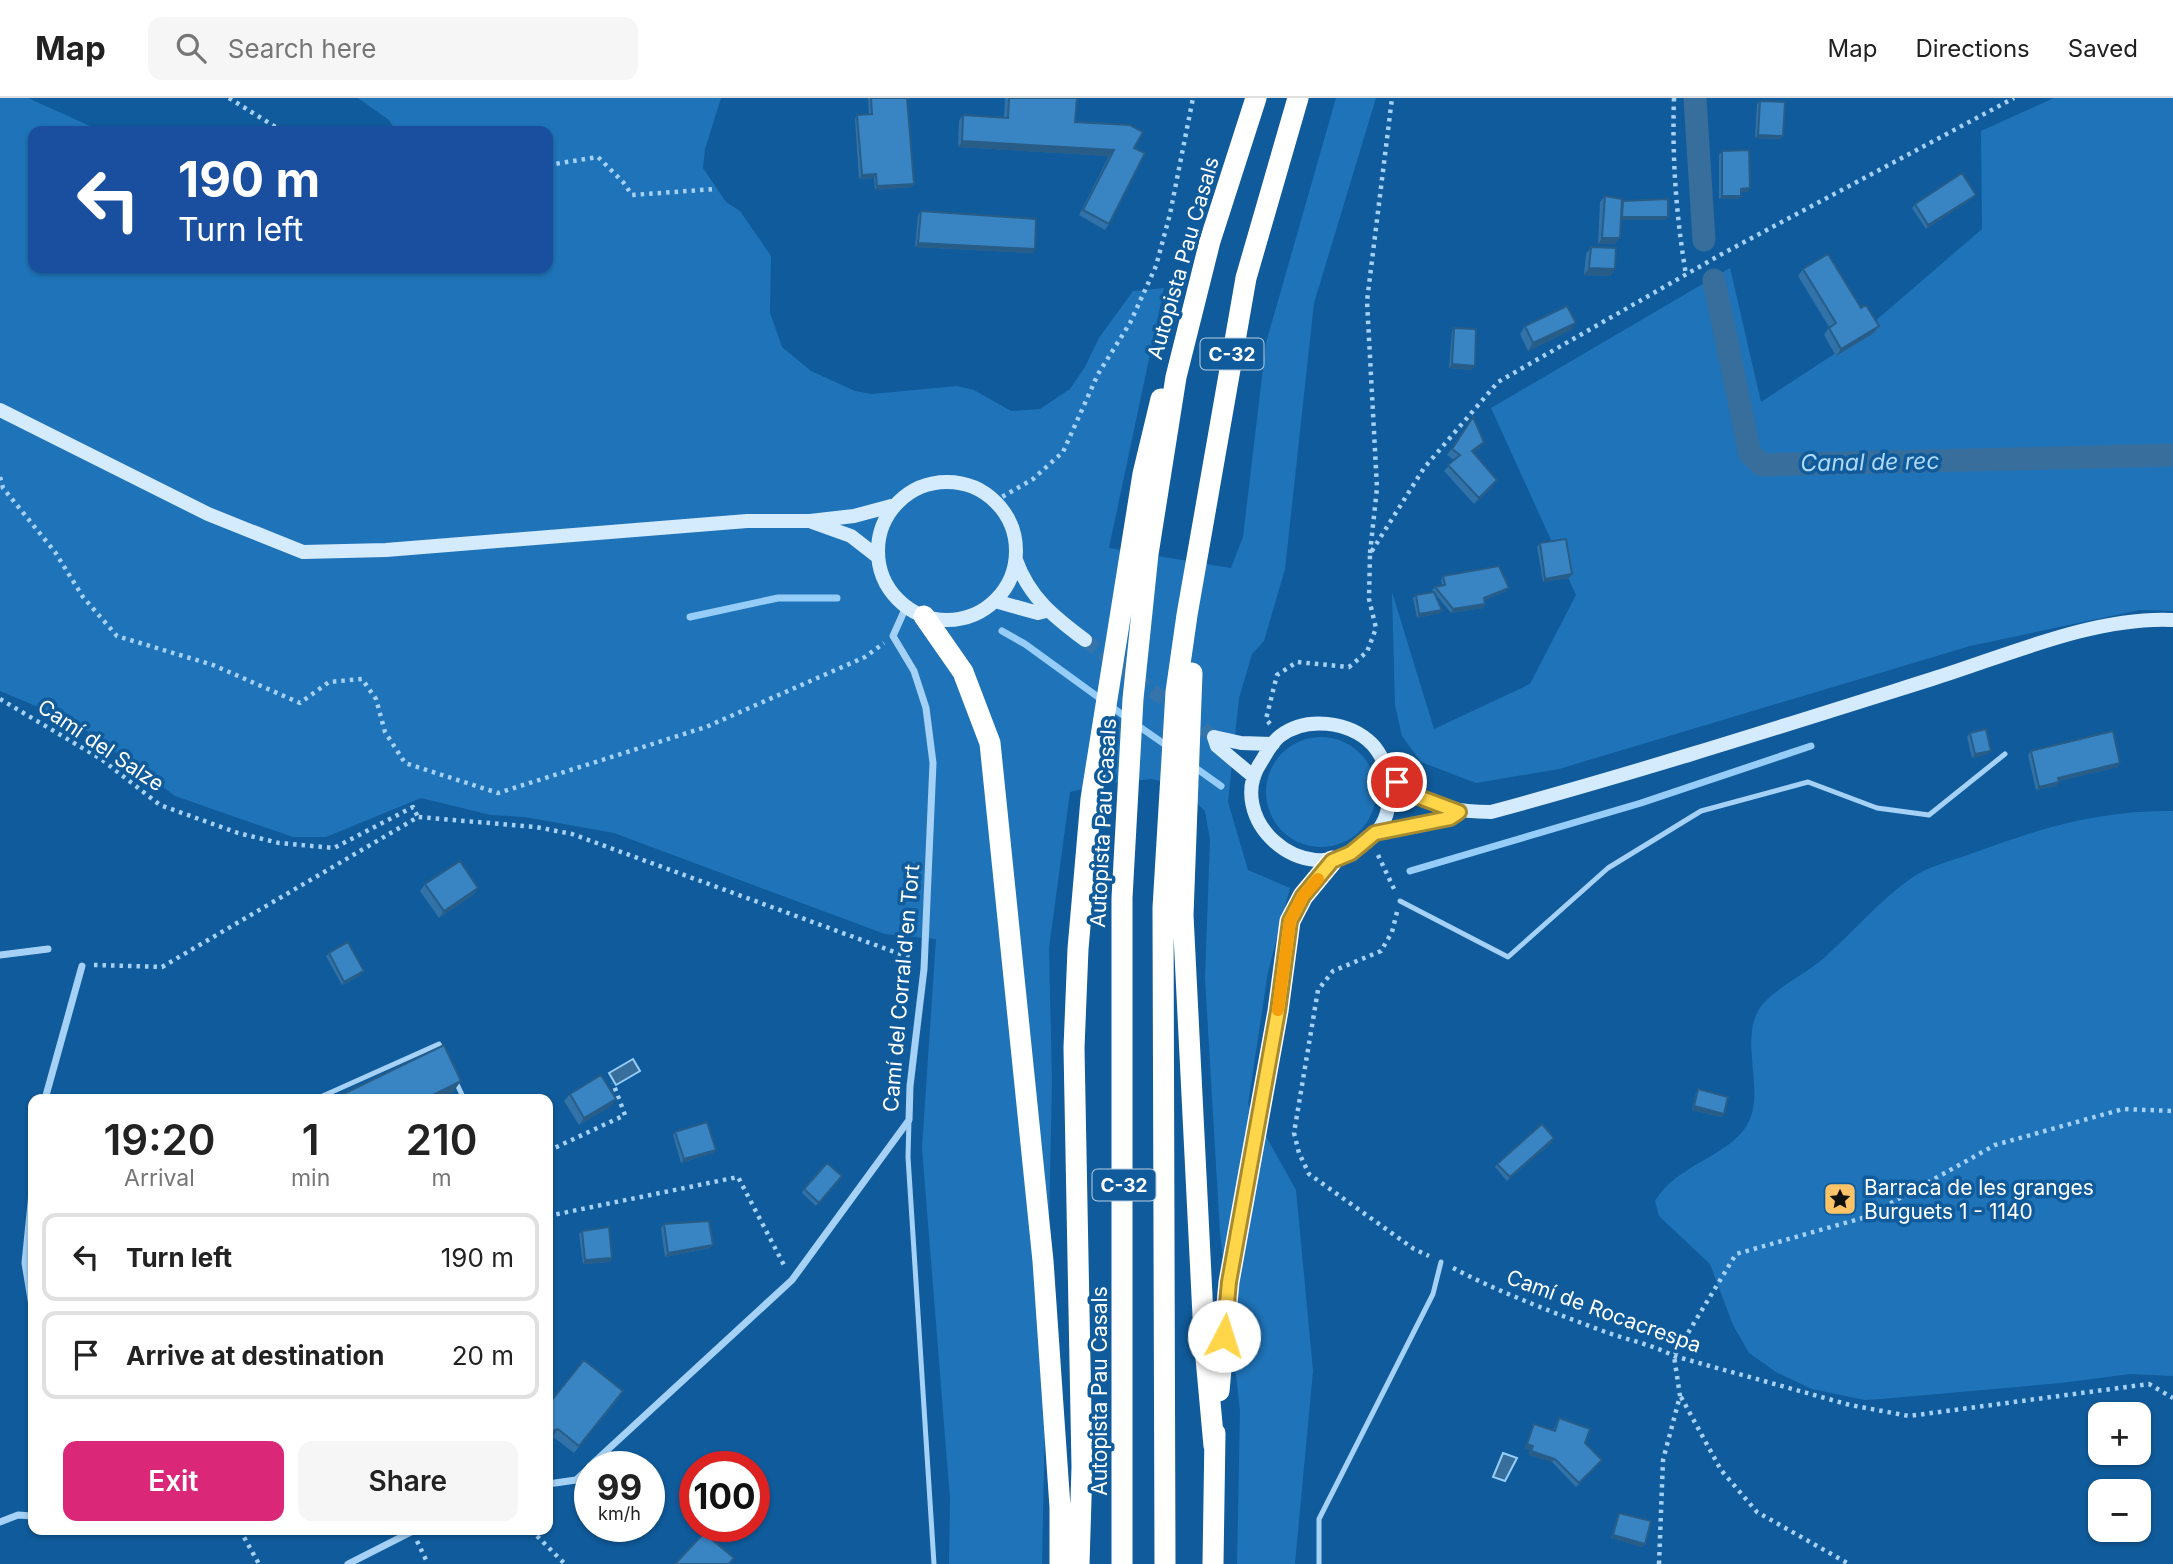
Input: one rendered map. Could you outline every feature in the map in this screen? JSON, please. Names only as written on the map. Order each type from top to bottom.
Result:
[{"type":"highway","name":"Autopista Pau Casals","points":[[1122,1564],[1122,898],[1140,552],[1176,377],[1210,241],[1256,98]]},
{"type":"highway","name":"C-32","points":[[1165,1564],[1163,908],[1176,810],[1177,692],[1187,615],[1245,278],[1298,98]]},
{"type":"highway","points":[[1079,1564],[1082,1467],[1074,1048],[1078,949],[1091,799],[1140,552]]},
{"type":"highway","points":[[915,611],[963,672],[990,743],[1043,1261],[1060,1507],[1060,1564]]},
{"type":"highway","points":[[1176,810],[1204,1336],[1214,1446]]},
{"type":"highway","points":[[1213,1564],[1214,1446],[1229,1282],[1278,1011],[1290,921],[1303,896],[1332,861]]},
{"type":"street","points":[[0,410],[208,514],[303,552],[386,550],[747,521],[810,522],[854,516],[895,505]]},
{"type":"street","points":[[1016,561],[1009,583],[995,601],[974,615],[949,620],[915,611],[887,585],[878,557],[883,524],[895,505],[909,493],[944,481],[963,483],[980,489],[995,500],[1013,528],[1016,561],[1024,583],[1042,601],[1046,611],[1085,640]]},
{"type":"street","points":[[810,522],[851,536],[878,557]]},
{"type":"street","points":[[995,601],[1038,613],[1046,611]]},
{"type":"street","points":[[893,636],[915,611]]},
{"type":"street","points":[[1386,771],[1388,806],[1383,824],[1351,853],[1332,861],[1290,854],[1269,838],[1255,812],[1251,785],[1254,777],[1277,740],[1298,726],[1331,723],[1348,728],[1373,744],[1386,771],[1408,793],[1459,812],[1491,811],[1556,794],[2074,634],[2141,621],[2173,620]]},
{"type":"street","name":"Camí del Corral d'en Tort","points":[[607,1451],[792,1280],[909,1120],[910,1086],[925,963],[932,820],[931,734],[914,671],[893,636]]},
{"type":"street","points":[[1254,777],[1217,746],[1214,737],[1241,743],[1277,740]]},
{"type":"street","points":[[1375,833],[1450,818],[1459,812]]},
{"type":"street","points":[[0,955],[48,949]]},
{"type":"street","points":[[46,1094],[82,966]]},
{"type":"street","points":[[28,1233],[25,1263],[28,1281]]},
{"type":"street","name":"Camí del Corral d'en Tort","points":[[553,1483],[574,1480]]},
{"type":"street","points":[[0,1522],[18,1515],[28,1516]]},
{"type":"street","points":[[348,1564],[403,1535]]},
{"type":"lane","points":[[1400,901],[1508,957],[1608,868],[1701,811],[1808,782],[1877,808],[1929,815],[2005,754]]},
{"type":"lane","points":[[327,1094],[439,1044],[444,1055]]},
{"type":"lane","points":[[454,1077],[462,1094]]},
{"type":"lane","points":[[909,1120],[908,1157],[934,1564]]},
{"type":"lane","points":[[1320,1564],[1319,1519],[1433,1294],[1441,1262]]},
{"type":"path","points":[[229,98],[274,126]]},
{"type":"path","points":[[995,500],[1033,479],[1063,452],[1098,374],[1130,323],[1159,253],[1193,98]]},
{"type":"path","points":[[1277,740],[1266,719],[1277,675],[1297,662],[1349,667],[1367,652],[1376,628],[1369,599],[1370,554],[1377,488],[1367,301],[1392,98]]},
{"type":"path","points":[[1674,98],[1672,152],[1677,225],[1686,275]]},
{"type":"path","points":[[1370,554],[1424,468],[1498,382],[1686,275],[2014,98]]},
{"type":"path","points":[[553,164],[597,157],[623,181],[632,195],[715,189]]},
{"type":"path","points":[[0,477],[4,488],[49,543],[83,597],[117,636],[213,665],[300,703],[329,682],[362,678],[376,699],[385,732],[405,762],[498,793],[706,727],[865,657],[893,636]]},
{"type":"path","name":"Camí del Salze","points":[[0,699],[101,759],[160,804],[238,833],[279,843],[334,848],[413,807],[418,817]]},
{"type":"path","points":[[82,966],[108,964],[162,967],[418,817],[536,827],[572,834],[925,963]]},
{"type":"path","name":"Camí de Rocacrespa","points":[[1381,951],[1333,971],[1318,990],[1294,1133],[1299,1153],[1310,1174],[1414,1249],[1524,1301],[1610,1333],[1653,1345],[1674,1356],[1850,1405],[1909,1416],[2149,1384],[2173,1398]]},
{"type":"path","points":[[553,1149],[625,1115],[613,1083]]},
{"type":"path","points":[[1849,1564],[1758,1512],[1721,1471],[1680,1396],[1674,1356],[1736,1254],[1866,1217],[1995,1145],[2123,1109],[2173,1111]]},
{"type":"path","points":[[553,1215],[737,1177],[792,1280]]},
{"type":"path","points":[[1658,1564],[1663,1460],[1680,1396]]},
{"type":"path","points":[[243,1535],[260,1564]]},
{"type":"path","points":[[415,1535],[428,1564]]},
{"type":"path","points":[[536,1535],[565,1564]]},
{"type":"shaded area","points":[[0,98],[28,98],[90,126],[28,126],[28,273],[553,273],[553,126],[393,126],[389,120],[358,98],[721,98],[705,149],[703,168],[726,202],[740,211],[771,256],[770,313],[782,347],[811,371],[855,391],[872,394],[957,386],[974,390],[1011,411],[1040,409],[1070,389],[1085,367],[1099,338],[1133,291],[1164,288],[1109,548],[1231,568],[1243,537],[1266,343],[1336,98],[1376,98],[1314,303],[1285,569],[1264,641],[1252,654],[1239,698],[1228,802],[1248,870],[1290,888],[1268,972],[1248,1104],[1296,1190],[1313,1371],[1295,1564],[1237,1564],[1240,1411],[1220,1233],[1205,978],[1210,840],[1205,811],[1177,785],[1152,779],[1111,783],[1070,792],[1049,948],[1052,1081],[1042,1564],[949,1564],[950,1499],[922,1148],[936,939],[885,934],[614,833],[525,817],[491,815],[421,798],[326,837],[293,837],[175,796],[76,723],[0,691]]},
{"type":"shaded area","points":[[2054,98],[2173,98],[2173,611],[2140,610],[1970,646],[1559,769],[1476,783],[1421,762],[1402,736],[1395,705],[1392,592],[1434,729],[1530,684],[1576,595],[1491,408],[1730,268],[1761,402],[1845,347],[1982,229],[1981,131]]},
{"type":"shaded area","points":[[1321,737],[1342,742],[1360,753],[1371,771],[1376,792],[1371,813],[1360,831],[1342,842],[1321,847],[1300,842],[1282,831],[1271,813],[1266,792],[1271,771],[1282,753],[1300,742]]},
{"type":"shaded area","points":[[2146,811],[2173,811],[2173,1376],[2130,1374],[2061,1383],[1865,1400],[1812,1389],[1776,1372],[1749,1353],[1733,1325],[1710,1264],[1659,1216],[1655,1201],[1664,1188],[1676,1178],[1728,1145],[1747,1125],[1754,1099],[1751,1039],[1753,1024],[1763,1004],[1824,958],[1887,897],[1924,871],[2071,822]]},
{"type":"shaded area","points":[[633,1059],[640,1071],[616,1085],[609,1073]]},
{"type":"shaded area","points":[[1503,1453],[1517,1458],[1505,1481],[1493,1477]]},
{"type":"building","points":[[871,98],[907,98],[914,184],[877,186],[876,174],[862,175],[857,115],[872,114]]},
{"type":"building","points":[[1009,98],[1077,98],[1075,122],[1130,125],[1143,132],[1134,148],[1145,153],[1109,224],[1083,210],[1114,150],[962,141],[963,115],[1008,118]]},
{"type":"building","points":[[1760,101],[1785,102],[1783,136],[1758,135]]},
{"type":"building","points":[[1749,150],[1750,188],[1741,189],[1741,196],[1722,196],[1722,151]]},
{"type":"building","points":[[1962,173],[1976,195],[1928,225],[1915,204]]},
{"type":"building","points":[[1605,196],[1622,199],[1620,238],[1602,238]]},
{"type":"building","points":[[1668,199],[1668,217],[1622,217],[1623,201]]},
{"type":"building","points":[[921,211],[1036,219],[1035,249],[918,243]]},
{"type":"building","points":[[1591,247],[1616,248],[1615,269],[1589,268]]},
{"type":"building","points":[[1828,254],[1861,308],[1866,305],[1879,326],[1841,349],[1829,328],[1836,323],[1803,269]]},
{"type":"building","points":[[1567,306],[1576,323],[1533,343],[1525,326]]},
{"type":"building","points":[[1454,328],[1476,329],[1475,366],[1452,364]]},
{"type":"building","points":[[1473,417],[1484,442],[1472,451],[1497,480],[1479,498],[1448,465],[1460,455],[1452,449]]},
{"type":"building","points":[[1566,539],[1572,574],[1545,579],[1540,543]]},
{"type":"building","points":[[1499,566],[1509,588],[1484,598],[1485,604],[1453,609],[1435,587],[1445,585],[1443,576]]},
{"type":"building","points":[[1434,592],[1442,610],[1419,614],[1416,595]]},
{"type":"building","points":[[1986,729],[1991,751],[1975,754],[1970,733]]},
{"type":"building","points":[[2113,731],[2120,763],[2058,778],[2059,782],[2039,787],[2031,751]]},
{"type":"building","points":[[460,861],[478,888],[444,911],[425,884]]},
{"type":"building","points":[[348,942],[364,971],[344,982],[329,953]]},
{"type":"building","points":[[444,1045],[461,1081],[435,1094],[343,1094]]},
{"type":"building","points":[[601,1075],[616,1099],[584,1118],[570,1094]]},
{"type":"building","points":[[1698,1089],[1728,1097],[1724,1114],[1694,1106]]},
{"type":"building","points":[[707,1122],[716,1150],[684,1159],[675,1132]]},
{"type":"building","points":[[1542,1124],[1554,1138],[1510,1177],[1497,1164]]},
{"type":"building","points":[[827,1163],[842,1176],[819,1203],[804,1189]]},
{"type":"building","points":[[709,1221],[713,1245],[668,1253],[664,1224]]},
{"type":"building","points":[[609,1227],[612,1258],[585,1260],[582,1231]]},
{"type":"building","points":[[584,1360],[623,1391],[579,1446],[558,1429],[553,1430],[553,1399]]},
{"type":"building","points":[[1559,1418],[1590,1429],[1585,1443],[1602,1460],[1579,1483],[1555,1459],[1531,1451],[1533,1446],[1527,1444],[1534,1424],[1555,1431]]},
{"type":"building","points":[[1619,1513],[1651,1521],[1645,1544],[1613,1535]]},
{"type":"building","points":[[696,1542],[715,1542],[734,1558],[729,1564],[675,1564]]},
{"type":"waterway","name":"Canal de rec","points":[[1695,98],[1704,240]]},
{"type":"waterway","name":"Canal de rec","points":[[1714,280],[1750,454],[1762,465],[2173,455]]},
{"type":"waterway","points":[[690,617],[778,598],[837,598]]},
{"type":"waterway","points":[[1002,631],[1025,644],[1127,718]]},
{"type":"waterway","points":[[1137,725],[1170,748]]},
{"type":"waterway","points":[[1410,871],[1641,803],[1811,746]]},
{"type":"waterway","points":[[1193,766],[1221,786]]},
{"type":"tunnel","points":[[1085,640],[1214,737]]},
{"type":"slow traffic","points":[[1278,1010],[1290,921],[1303,896],[1318,879]]},
{"type":"place","name":"Barraca de les granges Burguets 1 - 1140","points":[[1840,1199]]},
{"type":"route","points":[[1224,1336],[1229,1282],[1278,1011],[1290,921],[1303,896],[1332,861],[1351,853],[1375,833],[1450,818],[1459,812],[1408,793],[1397,782]]}]
